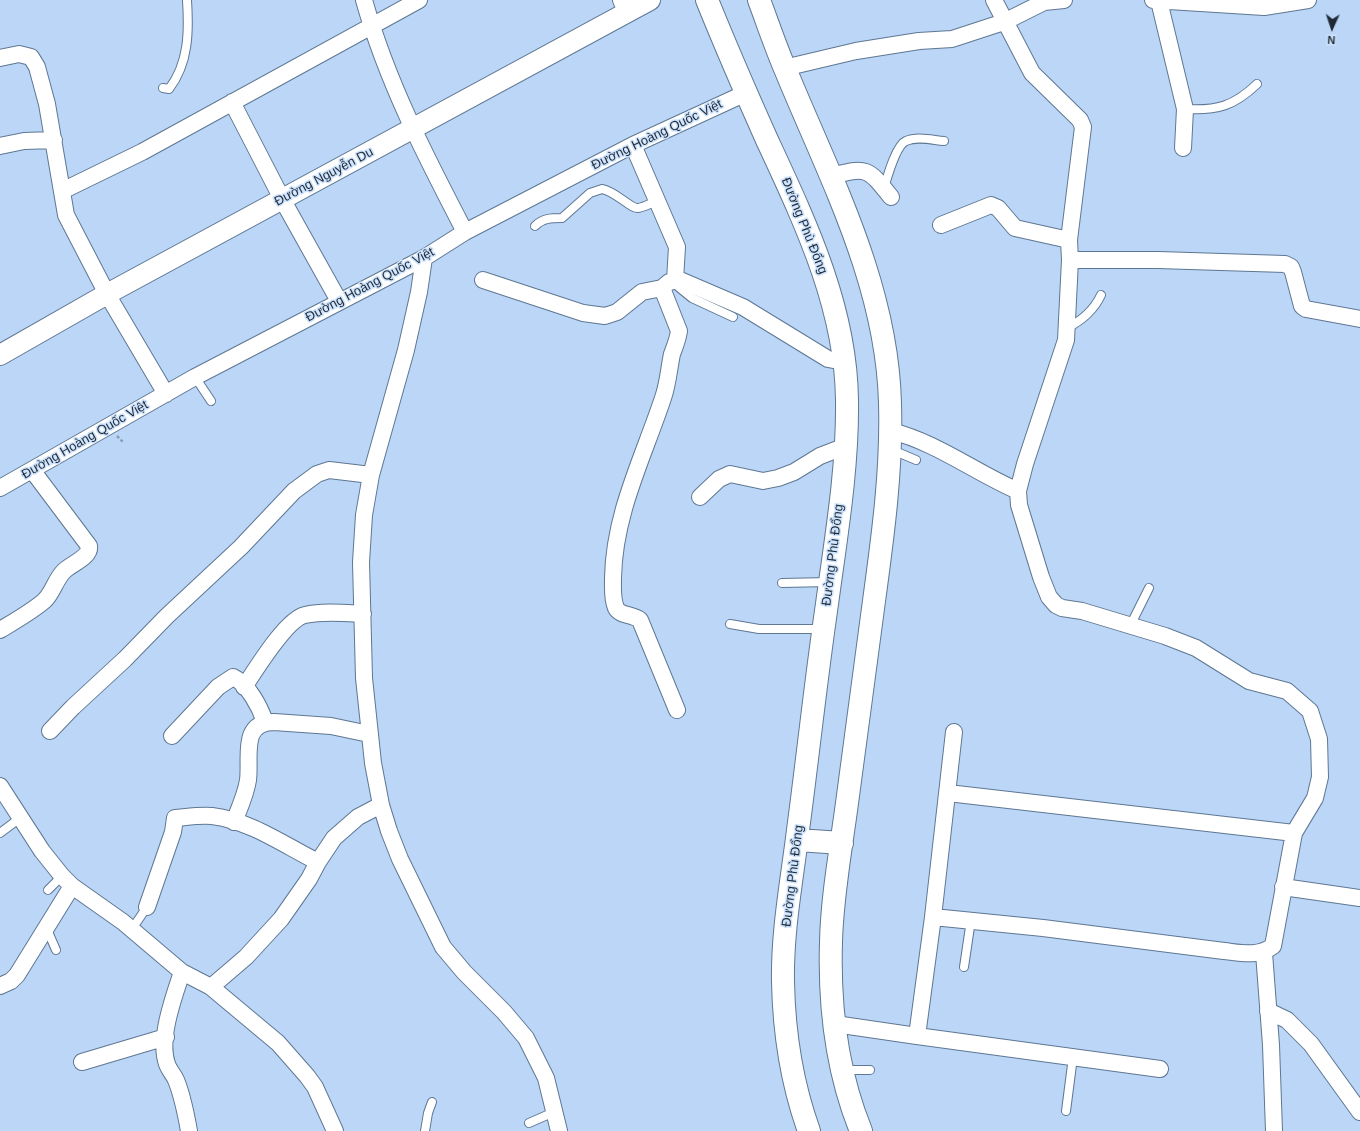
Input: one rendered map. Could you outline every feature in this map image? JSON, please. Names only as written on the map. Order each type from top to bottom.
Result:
[{"type":"main road","name":"Đường Phù Đổng","points":[[706,0],[791,192],[825,276],[838,323],[844,362],[847,399],[846,446],[837,533],[823,629],[797,840],[786,936],[783,979],[786,1021],[794,1072],[809,1131]]},
{"type":"main road","points":[[760,0],[784,68],[831,176],[865,265],[879,316],[889,384],[890,440],[882,538],[842,843],[831,941],[834,1024],[842,1070],[852,1109],[862,1131]]},
{"type":"main road","points":[[797,840],[842,843]]},
{"type":"street","points":[[364,0],[372,27],[412,130],[465,232]]},
{"type":"street","points":[[62,191],[142,152],[420,0]]},
{"type":"street","name":"Đường Nguyễn Du","points":[[0,355],[107,294],[412,130],[624,7],[650,0]]},
{"type":"street","points":[[933,917],[971,920],[1251,954],[1264,953],[1273,946],[1294,833],[1314,798],[1320,777],[1319,739],[1310,711],[1287,691],[1249,681],[1196,648],[1165,636],[1082,611],[1062,608],[1049,597],[1019,505],[1018,491],[1024,464],[1059,363],[1068,328],[1070,260],[1069,240],[1084,127],[1080,120],[1032,73],[1014,41],[1010,29],[1004,22],[994,0]]},
{"type":"street","points":[[784,68],[856,51],[919,41],[952,39],[1004,22],[1044,2],[1064,0]]},
{"type":"street","points":[[1183,148],[1185,109],[1156,0],[1264,7],[1308,0]]},
{"type":"street","points":[[0,58],[19,54],[31,57],[37,67],[47,104],[66,215],[107,294],[166,394]]},
{"type":"street","name":"Đường Hoàng Quốc Việt","points":[[0,488],[195,377],[424,258],[465,232],[633,144],[746,93]]},
{"type":"street","points":[[232,102],[282,199],[339,301]]},
{"type":"street","points":[[0,146],[24,141],[54,140]]},
{"type":"street","points":[[633,144],[677,247],[669,283],[679,337],[673,353],[664,396],[623,506],[614,556],[613,598],[617,609],[622,613],[636,617],[640,620],[677,710]]},
{"type":"street","points":[[831,176],[862,170],[869,174],[887,193]]},
{"type":"street","points":[[941,225],[991,205],[998,208],[1015,228],[1069,240]]},
{"type":"street","points":[[424,258],[419,292],[406,350],[371,475],[364,515],[361,562],[364,678],[372,763],[381,805],[400,859],[443,947],[464,972],[504,1012],[526,1038],[546,1078],[559,1131]]},
{"type":"street","points":[[1070,260],[1158,260],[1285,264],[1291,267],[1302,306],[1306,309],[1360,319]]},
{"type":"street","points":[[483,280],[584,313],[605,316],[617,312],[642,292],[680,280],[743,307],[828,360],[844,362]]},
{"type":"street","points":[[890,440],[908,436],[993,480],[1018,491]]},
{"type":"street","points":[[700,496],[719,479],[730,474],[763,481],[778,478],[794,472],[820,456],[846,446]]},
{"type":"street","points":[[0,630],[43,602],[65,570],[87,554],[90,549],[32,470]]},
{"type":"street","points":[[50,731],[73,706],[125,659],[167,616],[241,547],[294,491],[317,474],[329,470],[371,475]]},
{"type":"street","points":[[244,687],[266,652],[291,625],[303,615],[328,613],[363,614]]},
{"type":"street","points":[[172,736],[218,687],[229,679],[235,678],[244,687],[261,710],[266,722]]},
{"type":"street","points":[[234,822],[248,781],[250,736],[256,727],[266,722],[331,726],[369,734]]},
{"type":"street","points":[[917,1036],[948,794],[954,732]]},
{"type":"street","points":[[0,786],[20,818],[67,881],[132,929],[182,972],[211,987],[278,1043],[315,1087],[335,1131]]},
{"type":"street","points":[[948,794],[1294,833]]},
{"type":"street","points":[[211,987],[246,957],[281,918],[309,879],[334,838],[358,817],[381,805]]},
{"type":"street","points":[[147,907],[173,832],[175,818],[212,816],[234,822],[258,830],[318,862]]},
{"type":"street","points":[[0,986],[11,981],[17,975],[46,926],[67,881]]},
{"type":"street","points":[[1283,887],[1360,898]]},
{"type":"street","points":[[1264,953],[1274,1131]]},
{"type":"street","points":[[182,972],[167,1019],[167,1065],[178,1085],[184,1103],[189,1131]]},
{"type":"street","points":[[1268,1011],[1287,1020],[1311,1044],[1360,1112]]},
{"type":"street","points":[[834,1024],[1160,1069]]},
{"type":"street","points":[[82,1062],[166,1037]]},
{"type":"lane","points":[[163,88],[169,89],[178,79],[186,51],[189,28],[187,0]]},
{"type":"lane","points":[[1185,109],[1206,110],[1222,107],[1244,97],[1257,84]]},
{"type":"lane","points":[[887,193],[896,153],[903,142],[920,139],[944,141]]},
{"type":"lane","points":[[535,226],[540,221],[551,218],[562,218],[590,193],[602,188],[614,193],[631,207],[637,208],[657,201]]},
{"type":"lane","points":[[669,283],[679,286],[692,298],[733,317]]},
{"type":"lane","points":[[1068,328],[1081,321],[1097,305],[1101,295]]},
{"type":"lane","points":[[195,377],[211,401]]},
{"type":"lane","points":[[890,440],[916,460]]},
{"type":"lane","points":[[782,583],[830,582]]},
{"type":"lane","points":[[1130,626],[1150,588]]},
{"type":"lane","points":[[730,624],[759,628],[823,629]]},
{"type":"lane","points":[[0,833],[20,818]]},
{"type":"lane","points":[[48,890],[67,881]]},
{"type":"lane","points":[[132,929],[147,907]]},
{"type":"lane","points":[[964,967],[971,920]]},
{"type":"lane","points":[[46,926],[56,950]]},
{"type":"lane","points":[[1066,1111],[1073,1057]]},
{"type":"lane","points":[[842,1070],[870,1070]]},
{"type":"lane","points":[[425,1131],[428,1113],[432,1102]]},
{"type":"lane","points":[[530,1123],[554,1112]]}]
